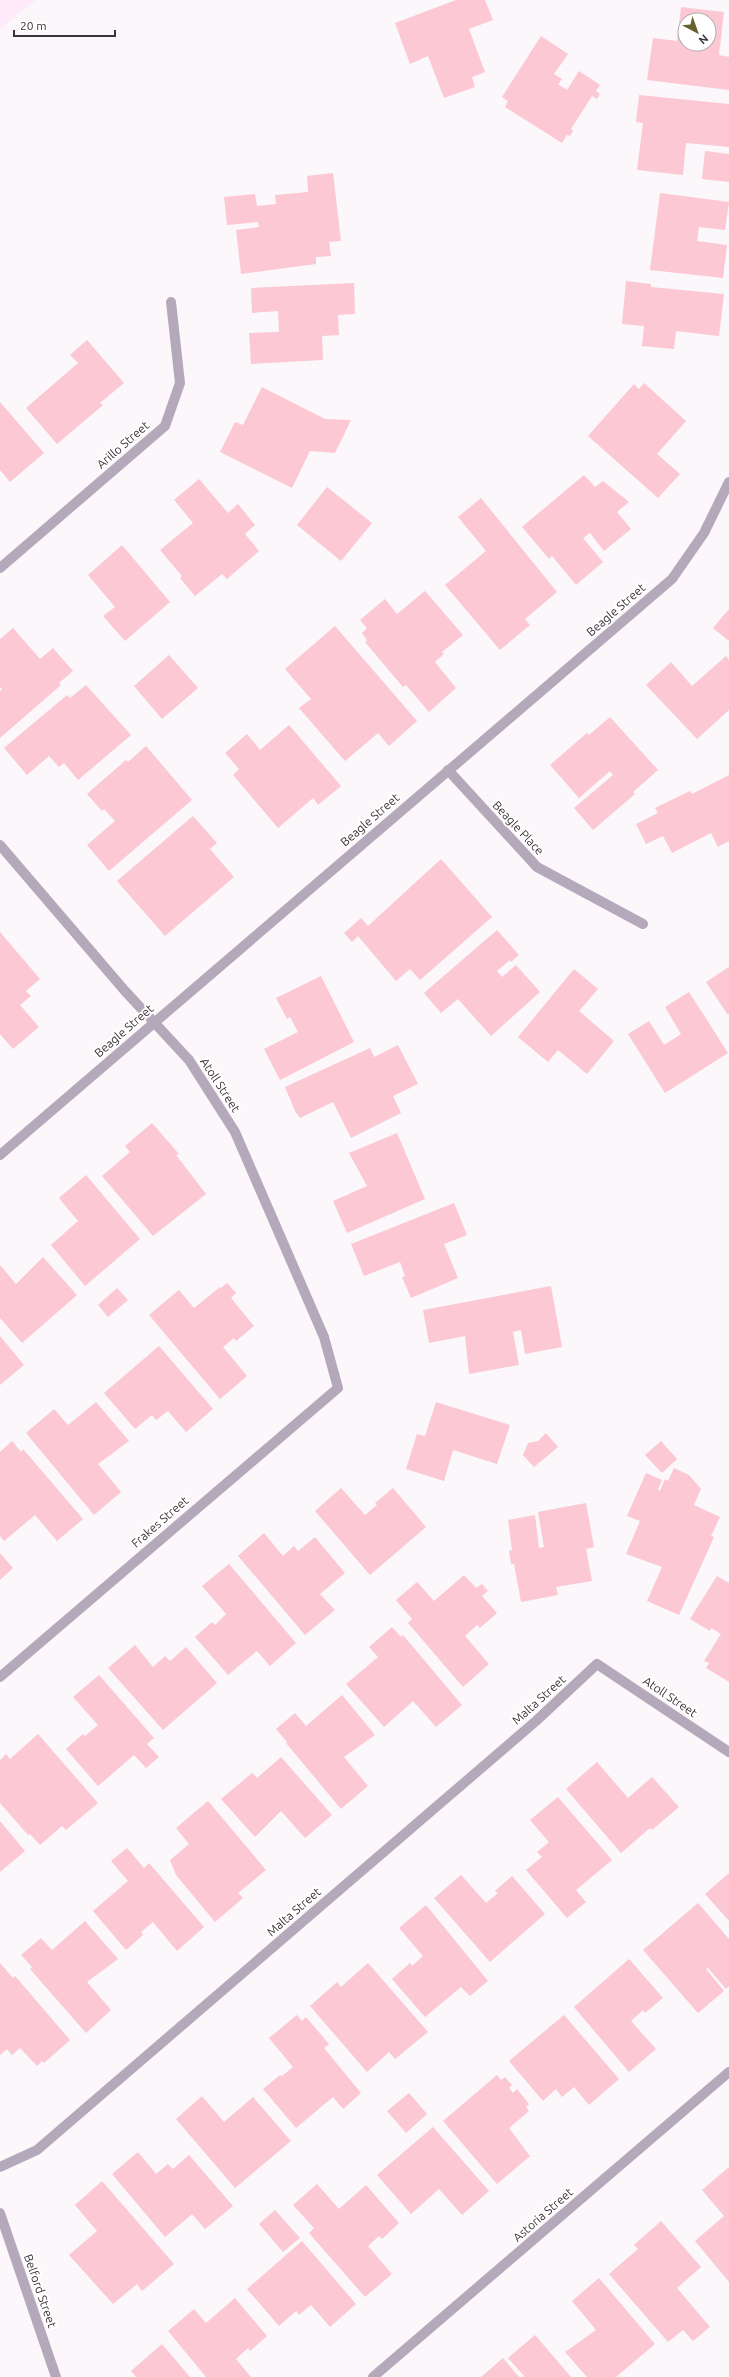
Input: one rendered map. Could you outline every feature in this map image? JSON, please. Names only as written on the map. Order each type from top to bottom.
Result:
[{"type":"street","name":"Arillo Street","points":[[0,568],[165,426],[180,383],[171,302]]},
{"type":"street","name":"Beagle Street","points":[[0,1155],[672,579],[704,533],[729,482]]},
{"type":"street","name":"Beagle Place","points":[[448,770],[537,867],[643,924]]},
{"type":"street","name":"Atoll Street","points":[[0,845],[154,1023],[189,1060],[235,1132],[324,1338],[338,1388]]},
{"type":"street","name":"Frakes Street","points":[[0,1677],[338,1388]]},
{"type":"street","name":"Atoll Street","points":[[597,1664],[729,1752]]},
{"type":"street","name":"Malta Street","points":[[0,2167],[37,2150],[536,1721],[597,1664]]},
{"type":"street","name":"Astoria Street","points":[[373,2377],[729,2072]]},
{"type":"street","name":"Belford Street","points":[[0,2213],[56,2377]]},
{"type":"shaded area","points":[[0,0],[35,0],[0,29]]},
{"type":"building","points":[[456,0],[485,0],[493,20],[469,29],[485,72],[472,77],[475,87],[444,98],[428,56],[410,64],[395,23]]},
{"type":"building","points":[[681,7],[724,12],[719,55],[729,57],[729,90],[647,80],[653,38],[677,41],[677,52],[717,52],[717,12],[680,12]]},
{"type":"building","points":[[541,36],[568,54],[554,74],[562,79],[558,84],[567,90],[579,71],[600,85],[596,91],[600,94],[597,99],[592,96],[571,129],[573,131],[570,136],[567,135],[562,143],[505,107],[508,101],[502,97]]},
{"type":"building","points":[[639,95],[729,104],[729,147],[686,143],[683,175],[637,170],[643,123],[636,122]]},
{"type":"building","points":[[705,151],[729,154],[729,182],[702,179]]},
{"type":"building","points":[[333,173],[341,241],[329,242],[331,256],[316,257],[316,264],[241,274],[236,230],[259,227],[258,222],[227,225],[224,197],[255,194],[257,206],[276,204],[275,195],[308,192],[307,176]]},
{"type":"building","points":[[660,193],[729,202],[725,230],[699,227],[697,241],[727,245],[723,278],[650,270]]},
{"type":"building","points":[[626,281],[651,284],[651,287],[724,294],[719,336],[676,331],[674,349],[642,346],[644,326],[622,324]]},
{"type":"building","points":[[354,283],[355,314],[338,315],[339,335],[322,336],[323,360],[251,364],[249,333],[279,332],[278,311],[252,313],[251,288]]},
{"type":"building","points":[[87,340],[124,383],[100,403],[103,405],[57,444],[26,408],[78,363],[70,355]]},
{"type":"building","points":[[644,383],[686,421],[657,454],[680,474],[658,498],[588,436],[634,384],[639,389]]},
{"type":"building","points":[[262,387],[325,419],[351,420],[335,453],[310,451],[292,488],[220,452],[235,422],[243,425]]},
{"type":"building","points":[[0,402],[44,453],[10,482],[0,470]]},
{"type":"building","points":[[584,475],[595,487],[603,481],[629,502],[617,512],[631,529],[604,551],[590,533],[583,538],[603,562],[576,585],[552,556],[549,559],[522,527]]},
{"type":"building","points":[[199,479],[228,513],[238,504],[255,525],[245,534],[259,551],[227,579],[222,574],[195,596],[180,578],[182,576],[160,550],[193,523],[174,500]]},
{"type":"building","points":[[327,487],[372,523],[341,561],[297,525]]},
{"type":"building","points":[[481,498],[557,592],[525,619],[530,625],[500,650],[445,585],[486,551],[458,517]]},
{"type":"building","points":[[122,545],[170,602],[125,641],[103,616],[115,607],[88,575]]},
{"type":"building","points":[[425,591],[463,635],[442,652],[444,654],[435,662],[456,688],[429,712],[406,685],[403,687],[365,642],[367,640],[362,633],[367,628],[360,620],[385,599],[397,614]]},
{"type":"building","points":[[729,609],[729,641],[713,628]]},
{"type":"building","points":[[335,626],[417,721],[389,746],[378,733],[345,761],[299,708],[311,699],[285,669]]},
{"type":"building","points":[[13,628],[40,659],[53,648],[73,671],[59,683],[61,685],[0,738],[0,691],[2,689],[0,687],[0,639]]},
{"type":"building","points":[[169,655],[198,688],[162,719],[134,686]]},
{"type":"building","points":[[726,656],[729,660],[729,710],[697,739],[646,685],[671,662],[692,686]]},
{"type":"building","points":[[86,685],[131,735],[78,780],[64,763],[59,767],[49,756],[27,775],[4,748],[67,695],[70,698]]},
{"type":"building","points":[[610,717],[658,770],[633,792],[635,794],[593,830],[574,808],[613,775],[610,771],[579,798],[550,765],[587,733],[589,735]]},
{"type":"building","points":[[289,725],[341,786],[318,805],[313,798],[278,828],[233,775],[239,769],[225,753],[247,734],[260,750]]},
{"type":"building","points":[[146,746],[192,800],[109,871],[87,845],[115,821],[104,809],[102,811],[87,794],[126,760],[128,762]]},
{"type":"building","points":[[729,775],[729,841],[718,847],[711,833],[672,853],[663,836],[646,844],[636,824],[658,813],[655,808],[690,791],[692,794]]},
{"type":"building","points":[[193,816],[217,843],[210,849],[234,877],[165,936],[117,881]]},
{"type":"building","points":[[441,859],[492,917],[420,980],[410,969],[396,981],[358,936],[352,942],[344,933],[361,918],[368,926]]},
{"type":"building","points":[[497,930],[519,955],[511,962],[510,960],[497,971],[502,977],[516,965],[540,992],[491,1036],[458,999],[441,1013],[424,993]]},
{"type":"building","points":[[0,932],[40,979],[26,991],[31,996],[20,1005],[39,1027],[13,1049],[0,1034]]},
{"type":"building","points":[[729,967],[729,1014],[728,1015],[706,982]]},
{"type":"building","points":[[574,969],[598,989],[579,1011],[614,1041],[587,1074],[558,1050],[548,1062],[518,1037]]},
{"type":"building","points":[[321,976],[354,1042],[280,1080],[264,1049],[298,1032],[290,1017],[287,1019],[276,998]]},
{"type":"building","points":[[689,992],[728,1053],[665,1093],[628,1034],[649,1021],[664,1045],[681,1034],[665,1007]]},
{"type":"building","points":[[398,1045],[418,1084],[393,1096],[401,1113],[351,1138],[333,1102],[300,1118],[295,1111],[285,1087],[370,1048],[374,1057]]},
{"type":"building","points":[[152,1123],[179,1154],[176,1155],[206,1194],[153,1236],[102,1176],[130,1152],[125,1146]]},
{"type":"building","points":[[397,1133],[425,1199],[347,1233],[333,1201],[367,1186],[349,1153]]},
{"type":"building","points":[[86,1175],[140,1239],[85,1286],[51,1245],[78,1221],[59,1198]]},
{"type":"building","points":[[454,1203],[467,1235],[444,1244],[458,1278],[411,1298],[402,1277],[405,1276],[400,1262],[364,1276],[351,1244]]},
{"type":"building","points":[[43,1257],[77,1295],[22,1343],[0,1318],[0,1265],[16,1284]]},
{"type":"building","points":[[227,1283],[236,1293],[231,1298],[254,1326],[236,1341],[234,1338],[223,1347],[247,1376],[220,1399],[149,1315],[179,1290],[194,1308]]},
{"type":"building","points":[[551,1286],[562,1347],[525,1354],[521,1330],[513,1332],[519,1365],[469,1374],[465,1336],[429,1343],[423,1310]]},
{"type":"building","points":[[117,1288],[128,1300],[108,1317],[98,1305]]},
{"type":"building","points":[[0,1336],[24,1365],[0,1385]]},
{"type":"building","points":[[159,1346],[213,1409],[186,1432],[168,1411],[156,1420],[152,1415],[135,1429],[104,1393]]},
{"type":"building","points":[[96,1402],[129,1441],[98,1464],[121,1492],[94,1515],[26,1433],[54,1409],[68,1425]]},
{"type":"building","points":[[436,1402],[510,1425],[497,1464],[453,1450],[444,1481],[406,1469],[417,1434],[425,1436]]},
{"type":"building","points":[[546,1433],[558,1447],[534,1467],[523,1455],[528,1443],[538,1441]]},
{"type":"building","points":[[12,1441],[21,1452],[23,1449],[83,1519],[57,1541],[35,1515],[4,1541],[0,1536],[0,1452]]},
{"type":"building","points":[[661,1441],[677,1459],[662,1473],[645,1455]]},
{"type":"building","points":[[674,1468],[689,1475],[701,1489],[694,1505],[720,1517],[711,1536],[714,1537],[679,1615],[647,1601],[662,1567],[626,1554],[640,1521],[627,1516],[646,1473],[662,1480],[658,1489],[660,1491],[665,1479],[668,1481]]},
{"type":"building","points":[[341,1488],[365,1515],[377,1505],[375,1503],[393,1488],[426,1527],[370,1575],[315,1511]]},
{"type":"building","points":[[586,1503],[594,1547],[586,1549],[592,1581],[556,1587],[558,1595],[521,1602],[514,1564],[511,1564],[509,1551],[512,1550],[508,1520],[535,1515],[539,1548],[544,1547],[538,1512]]},
{"type":"building","points":[[264,1533],[283,1556],[294,1546],[298,1551],[315,1537],[345,1573],[320,1594],[335,1610],[305,1635],[238,1556]]},
{"type":"building","points":[[0,1553],[13,1568],[0,1580]]},
{"type":"building","points":[[229,1564],[296,1643],[270,1666],[257,1651],[228,1675],[195,1637],[212,1622],[215,1625],[226,1614],[202,1586]]},
{"type":"building","points":[[464,1575],[476,1588],[482,1584],[488,1591],[482,1596],[497,1613],[480,1628],[477,1625],[465,1636],[489,1664],[463,1687],[408,1623],[412,1619],[396,1600],[417,1582],[434,1601]]},
{"type":"building","points":[[717,1576],[729,1583],[729,1682],[706,1668],[709,1663],[704,1661],[721,1634],[711,1628],[710,1631],[690,1619]]},
{"type":"building","points":[[392,1627],[401,1637],[403,1635],[462,1705],[436,1727],[413,1701],[384,1727],[346,1684],[378,1657],[369,1647]]},
{"type":"building","points":[[135,1645],[153,1667],[165,1656],[170,1661],[186,1647],[217,1683],[163,1730],[108,1668]]},
{"type":"building","points":[[99,1675],[154,1738],[147,1744],[159,1757],[146,1768],[134,1755],[98,1786],[66,1749],[83,1734],[85,1736],[98,1725],[73,1697]]},
{"type":"building","points":[[342,1695],[375,1735],[344,1757],[368,1786],[341,1809],[276,1729],[295,1713],[306,1726]]},
{"type":"building","points":[[38,1734],[98,1803],[66,1830],[62,1826],[40,1845],[30,1834],[28,1835],[0,1803],[0,1760],[6,1754],[10,1759]]},
{"type":"building","points":[[281,1757],[332,1815],[305,1838],[281,1811],[255,1837],[221,1799],[252,1773],[257,1778]]},
{"type":"building","points":[[597,1762],[628,1798],[652,1777],[679,1807],[652,1830],[650,1828],[621,1853],[566,1789]]},
{"type":"building","points":[[558,1797],[612,1860],[576,1890],[586,1902],[567,1918],[526,1870],[542,1857],[537,1852],[549,1842],[530,1820]]},
{"type":"building","points":[[208,1801],[266,1870],[238,1893],[243,1898],[215,1922],[176,1875],[170,1860],[189,1844],[176,1828]]},
{"type":"building","points":[[0,1821],[25,1851],[0,1872]]},
{"type":"building","points":[[127,1848],[144,1868],[149,1863],[204,1927],[177,1951],[153,1922],[141,1932],[143,1935],[126,1950],[93,1911],[128,1881],[111,1861]]},
{"type":"building","points":[[729,1873],[729,1921],[705,1894]]},
{"type":"building","points":[[461,1875],[486,1903],[498,1893],[495,1891],[512,1876],[545,1914],[490,1962],[434,1898]]},
{"type":"building","points":[[698,1903],[729,1939],[729,1986],[726,1989],[708,1968],[706,1969],[724,1991],[698,2013],[643,1950]]},
{"type":"building","points":[[426,1905],[488,1981],[470,1996],[461,1987],[425,2017],[392,1979],[410,1963],[412,1966],[423,1956],[399,1928]]},
{"type":"building","points":[[85,1921],[118,1959],[87,1982],[111,2010],[86,2033],[30,1969],[32,1967],[21,1955],[41,1938],[52,1950]]},
{"type":"building","points":[[629,1959],[663,1998],[645,2013],[643,2010],[631,2021],[656,2049],[629,2072],[574,2007]]},
{"type":"building","points":[[0,1963],[13,1978],[15,1976],[70,2040],[44,2063],[42,2061],[37,2066],[20,2048],[12,2055],[7,2049],[0,2055]]},
{"type":"building","points":[[368,1963],[428,2032],[395,2059],[389,2052],[367,2072],[310,2006],[337,1982],[341,1987]]},
{"type":"building","points":[[297,2015],[302,2021],[306,2017],[329,2044],[324,2048],[361,2093],[343,2109],[333,2097],[296,2128],[263,2089],[280,2075],[282,2076],[293,2067],[269,2038]]},
{"type":"building","points":[[564,2015],[619,2079],[589,2105],[574,2087],[562,2097],[556,2089],[543,2101],[509,2061]]},
{"type":"building","points":[[497,2075],[501,2080],[505,2077],[512,2085],[509,2088],[513,2093],[517,2089],[529,2104],[526,2107],[529,2111],[509,2128],[530,2156],[497,2184],[443,2121]]},
{"type":"building","points":[[409,2093],[427,2114],[406,2133],[387,2111]]},
{"type":"building","points":[[202,2096],[224,2122],[253,2097],[291,2141],[235,2188],[176,2119]]},
{"type":"building","points":[[433,2127],[489,2191],[462,2215],[439,2189],[411,2214],[377,2175]]},
{"type":"building","points":[[138,2152],[156,2174],[168,2164],[173,2169],[189,2155],[233,2206],[205,2229],[192,2214],[165,2237],[112,2174]]},
{"type":"building","points":[[729,2167],[729,2282],[695,2241],[724,2216],[702,2190]]},
{"type":"building","points":[[102,2181],[174,2264],[142,2291],[137,2284],[113,2304],[69,2255],[97,2231],[75,2205]]},
{"type":"building","points":[[317,2184],[339,2209],[366,2185],[399,2223],[382,2239],[379,2236],[368,2246],[392,2274],[365,2297],[309,2233],[314,2228],[293,2205]]},
{"type":"building","points":[[275,2210],[300,2238],[283,2252],[259,2224]]},
{"type":"building","points":[[661,2221],[701,2267],[677,2288],[710,2327],[693,2341],[683,2330],[668,2342],[609,2274],[638,2249],[634,2245]]},
{"type":"building","points":[[302,2241],[356,2304],[330,2327],[311,2305],[299,2315],[296,2311],[279,2326],[247,2289]]},
{"type":"building","points":[[599,2278],[655,2344],[616,2377],[587,2377],[565,2352],[596,2330],[572,2301]]},
{"type":"building","points":[[235,2298],[267,2336],[250,2351],[248,2348],[236,2359],[251,2377],[206,2377],[168,2331],[194,2309],[206,2323]]},
{"type":"building","points":[[535,2335],[571,2377],[525,2377],[508,2358]]},
{"type":"building","points":[[162,2344],[190,2377],[136,2377],[131,2371]]},
{"type":"building","points":[[503,2358],[519,2377],[481,2377]]}]
